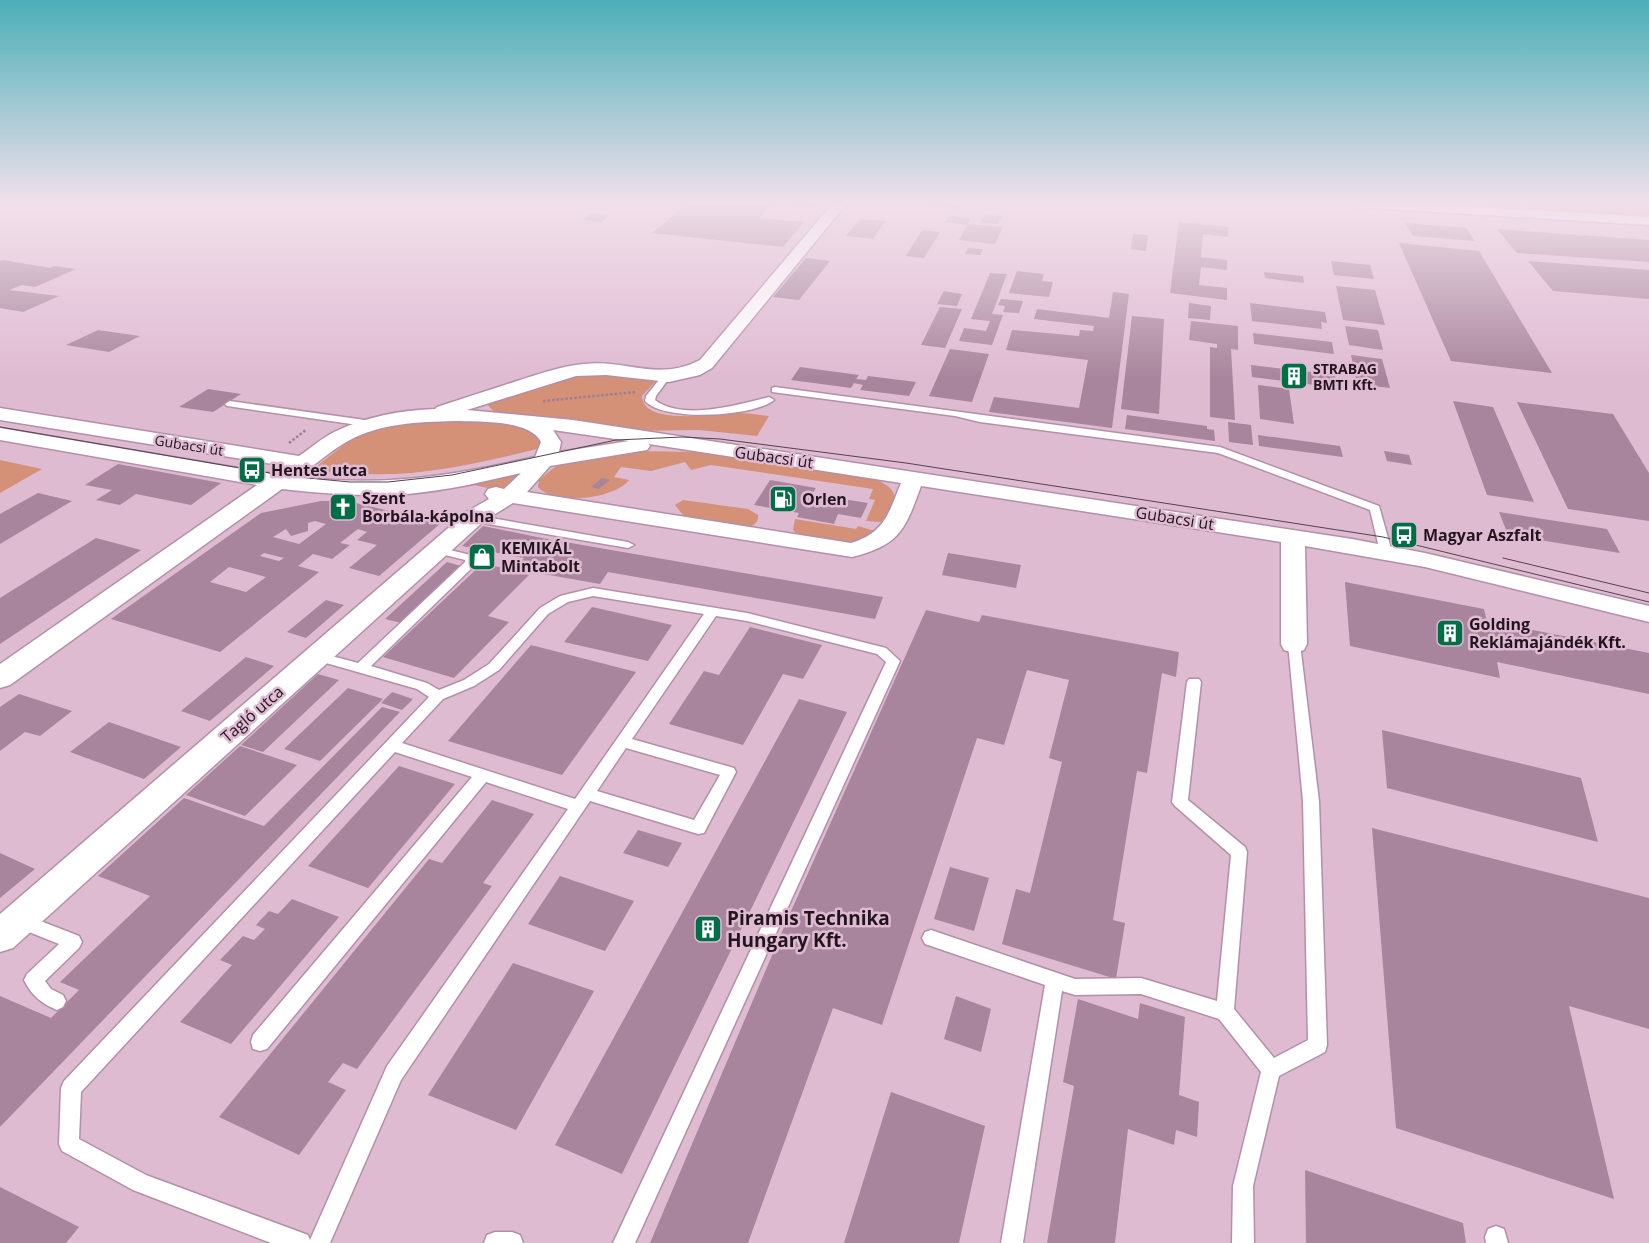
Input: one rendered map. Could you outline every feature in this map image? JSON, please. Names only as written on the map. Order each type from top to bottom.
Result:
[{"type":"street","name":"Gubacsi út","points":[[0,414],[304,463],[340,437],[372,424],[426,416],[563,373],[586,369],[607,369],[666,377],[688,374],[706,364],[792,261]]},
{"type":"street","points":[[484,397],[479,403],[481,413],[488,418]]},
{"type":"street","name":"Gubacsi út","points":[[426,416],[488,418],[573,426],[1293,536],[1386,552],[1649,614]]},
{"type":"street","name":"Gubacsi út","points":[[523,421],[537,427],[548,437],[551,448],[544,460]]},
{"type":"street","name":"Gubacsi út","points":[[0,434],[277,483],[367,488],[396,488],[431,483],[620,447],[696,445]]},
{"type":"street","points":[[508,496],[544,460]]},
{"type":"street","points":[[0,678],[304,463]]},
{"type":"street","points":[[869,547],[884,539],[892,530],[914,477]]},
{"type":"street","name":"Gubacsi út","points":[[431,483],[835,549],[852,550],[869,547]]},
{"type":"street","name":"Tagló utca","points":[[9,928],[476,516],[508,496]]},
{"type":"street","points":[[1293,536],[1294,644]]},
{"type":"lane","points":[[666,377],[651,396],[650,401],[653,406],[671,412],[756,406],[769,400]]},
{"type":"lane","points":[[775,390],[1220,450],[1375,508],[1386,552]]},
{"type":"lane","points":[[230,404],[372,424]]},
{"type":"lane","points":[[476,516],[488,521],[628,545]]},
{"type":"lane","points":[[361,668],[471,563],[471,558],[437,550]]},
{"type":"lane","points":[[300,1243],[140,1183],[69,1144],[71,1088],[438,696],[469,683],[494,667],[544,611],[564,599],[594,592],[748,617],[881,651],[893,661],[624,1243]]},
{"type":"lane","points":[[320,1243],[394,1073],[713,612]]},
{"type":"lane","points":[[1243,1243],[1243,1186],[1271,1070],[1318,1045],[1311,801],[1294,644]]},
{"type":"lane","points":[[317,656],[422,686],[438,696]]},
{"type":"lane","points":[[1194,682],[1180,802],[1239,852],[1225,1012]]},
{"type":"lane","points":[[391,745],[483,775],[698,828],[729,772],[622,742]]},
{"type":"lane","points":[[260,1042],[483,775]]},
{"type":"lane","points":[[9,928],[73,942],[33,980],[45,995],[57,1001]]},
{"type":"lane","points":[[931,938],[1075,987],[1140,986],[1225,1012],[1271,1070]]},
{"type":"lane","points":[[1012,1243],[1056,980]]},
{"type":"lane","points":[[495,1243],[512,1243]]},
{"type":"shaded area","points":[[606,373],[655,382],[642,396],[646,406],[655,412],[683,416],[738,413],[769,416],[757,436],[699,430],[629,431],[501,415],[494,412],[488,405],[491,401],[577,375]]},
{"type":"shaded area","points":[[418,422],[471,422],[511,425],[531,432],[541,442],[541,446],[537,449],[490,460],[420,472],[372,474],[333,472],[318,469],[318,465],[353,438],[369,431]]},
{"type":"shaded area","points":[[633,451],[696,452],[875,479],[893,491],[894,501],[885,521],[866,521],[875,500],[869,499],[873,489],[711,465],[691,470],[685,462],[651,471],[621,467],[614,477],[629,480],[622,487],[598,496],[584,498],[557,497],[546,493],[538,487],[539,480],[561,462]]},
{"type":"shaded area","points":[[0,460],[42,469],[0,493]]},
{"type":"shaded area","points":[[522,473],[503,491],[468,484]]},
{"type":"shaded area","points":[[683,500],[748,509],[758,515],[758,520],[754,525],[748,527],[689,518],[683,515],[675,505]]},
{"type":"shaded area","points":[[795,519],[856,529],[858,526],[875,531],[869,537],[860,541],[826,540],[796,533],[793,530]]},
{"type":"building","points":[[0,261],[50,268],[54,266],[76,269],[35,287],[22,285],[9,290],[59,296],[23,312],[0,308]]},
{"type":"building","points":[[803,261],[830,261],[799,300],[773,297]]},
{"type":"building","points":[[1174,261],[1227,261],[1227,270],[1201,267],[1199,285],[1227,288],[1227,300],[1170,293]]},
{"type":"building","points":[[1331,261],[1370,265],[1374,279],[1334,275]]},
{"type":"building","points":[[1407,261],[1485,261],[1552,373],[1451,361]]},
{"type":"building","points":[[1528,261],[1649,270],[1649,299],[1553,291]]},
{"type":"building","points":[[1017,271],[1044,274],[1042,281],[1053,282],[1049,297],[1009,293]]},
{"type":"building","points":[[1264,272],[1303,276],[1304,283],[1265,278]]},
{"type":"building","points":[[990,273],[1007,274],[992,314],[1003,315],[992,345],[959,341],[964,328],[986,331],[990,321],[971,319]]},
{"type":"building","points":[[1336,286],[1375,290],[1385,325],[1343,320]]},
{"type":"building","points":[[944,291],[962,294],[957,306],[937,304]]},
{"type":"building","points":[[1113,292],[1129,294],[1112,428],[989,412],[994,397],[1079,408],[1088,360],[1006,350],[1012,330],[1079,336],[1080,330],[1093,331],[1094,326],[1034,319],[1037,309],[1109,318]]},
{"type":"building","points":[[1001,299],[1023,301],[1019,313],[1003,312],[1005,306],[998,305]]},
{"type":"building","points":[[1189,303],[1211,306],[1210,320],[1188,318]]},
{"type":"building","points":[[1250,303],[1325,312],[1327,323],[1321,322],[1322,329],[1252,321]]},
{"type":"building","points":[[940,307],[962,309],[945,348],[921,345]]},
{"type":"building","points":[[1132,316],[1164,319],[1159,414],[1121,409]]},
{"type":"building","points":[[1191,321],[1238,326],[1238,350],[1231,349],[1235,420],[1210,417],[1210,347],[1217,348],[1217,344],[1189,340]]},
{"type":"building","points":[[1345,326],[1378,330],[1383,350],[1349,345]]},
{"type":"building","points":[[98,330],[140,336],[109,352],[66,345]]},
{"type":"building","points":[[1253,333],[1332,342],[1334,354],[1254,344]]},
{"type":"building","points":[[950,349],[989,354],[972,402],[929,396]]},
{"type":"building","points":[[1351,355],[1382,359],[1390,388],[1357,384]]},
{"type":"building","name":"STRABAG BMTI Kft.","points":[[1251,365],[1335,375],[1338,388],[1252,377]]},
{"type":"building","points":[[800,367],[859,375],[856,379],[866,380],[868,376],[916,382],[909,396],[860,390],[863,385],[854,383],[851,388],[791,380]]},
{"type":"building","points":[[1258,385],[1289,389],[1294,424],[1260,419]]},
{"type":"building","points":[[208,389],[241,394],[213,412],[179,407]]},
{"type":"building","points":[[1453,401],[1493,407],[1534,502],[1487,495]]},
{"type":"building","points":[[1517,402],[1613,414],[1649,473],[1649,521],[1568,509]]},
{"type":"building","points":[[1127,415],[1207,426],[1207,429],[1214,430],[1215,441],[1125,429]]},
{"type":"building","points":[[1228,422],[1251,425],[1253,445],[1229,442]]},
{"type":"building","points":[[1258,435],[1340,446],[1343,457],[1259,446]]},
{"type":"building","points":[[1384,451],[1409,455],[1412,465],[1387,461]]},
{"type":"building","points":[[118,464],[221,483],[191,505],[136,494],[120,505],[96,500],[112,490],[85,485]]},
{"type":"building","points":[[602,478],[610,480],[599,489],[591,487]]},
{"type":"building","points":[[770,480],[816,488],[812,494],[868,503],[861,518],[838,514],[834,524],[797,517],[799,513],[754,505]]},
{"type":"building","points":[[38,493],[72,501],[0,544],[0,514]]},
{"type":"building","points":[[321,501],[347,501],[441,523],[379,576],[349,568],[377,545],[357,540],[367,532],[358,529],[340,543],[350,545],[332,559],[313,554],[298,566],[319,572],[220,652],[111,619],[261,513]],"holes":[[[315,521],[326,524],[299,544],[273,537],[286,529],[291,536],[308,531],[308,523]],[[264,553],[284,558],[279,561],[260,556]],[[229,567],[266,577],[246,592],[210,582]]]},
{"type":"building","points":[[1499,512],[1607,529],[1620,553],[1508,535]]},
{"type":"building","points":[[483,526],[542,538],[883,597],[875,619],[608,572],[600,584],[515,569],[524,558],[462,546]]},
{"type":"building","points":[[96,538],[141,550],[0,644],[0,598]]},
{"type":"building","points":[[948,553],[1021,565],[1016,588],[942,575]]},
{"type":"building","points":[[447,562],[461,566],[401,623],[385,619]]},
{"type":"building","points":[[483,563],[529,575],[488,616],[509,622],[454,678],[383,657]]},
{"type":"building","name":"Golding Reklámajándék Kft.","points":[[1345,582],[1484,609],[1487,621],[1649,653],[1649,694],[1497,662],[1500,678],[1350,646]]},
{"type":"building","points":[[326,600],[344,605],[306,638],[287,632]]},
{"type":"building","points":[[592,607],[672,625],[648,661],[564,642]]},
{"type":"building","points":[[926,610],[979,622],[982,615],[1179,652],[1176,677],[1162,673],[1147,773],[1137,771],[1113,920],[1125,923],[1116,979],[1002,944],[1016,889],[1030,893],[1062,762],[1049,758],[1069,680],[1027,670],[1004,745],[977,738],[882,1025],[833,1008],[748,1243],[650,1243],[787,920]]},
{"type":"building","points":[[750,627],[822,645],[803,679],[783,674],[743,745],[669,724],[704,671],[719,675]]},
{"type":"building","points":[[531,645],[636,672],[562,775],[448,741]]},
{"type":"building","points":[[246,657],[274,666],[210,721],[181,711]]},
{"type":"building","points":[[318,674],[339,680],[263,752],[241,745]]},
{"type":"building","points":[[348,688],[383,699],[320,761],[284,749]]},
{"type":"building","points":[[392,692],[413,699],[402,710],[381,703]]},
{"type":"building","points":[[19,694],[72,711],[40,736],[25,732],[0,751],[0,707]]},
{"type":"building","name":"Piramis Technika Hungary Kft.","points":[[799,699],[847,712],[622,1174],[555,1145]]},
{"type":"building","points":[[382,707],[400,712],[0,1127],[0,996],[51,1018],[79,990],[60,982],[150,896],[98,876],[184,798],[264,826]]},
{"type":"building","points":[[109,722],[181,747],[144,779],[70,752]]},
{"type":"building","points":[[1382,730],[1581,778],[1598,842],[1387,788]]},
{"type":"building","points":[[240,746],[297,765],[245,816],[186,795]]},
{"type":"building","points":[[399,766],[455,784],[368,888],[308,866]]},
{"type":"building","points":[[492,800],[534,814],[483,883],[492,886],[357,1069],[343,1063],[328,1082],[346,1090],[299,1155],[219,1117],[429,859],[442,863]]},
{"type":"building","points":[[1372,828],[1649,898],[1649,1029],[1569,1006],[1614,1199],[1396,1128]]},
{"type":"building","points":[[638,830],[682,843],[668,867],[623,853]]},
{"type":"building","points":[[0,853],[35,869],[0,898]]},
{"type":"building","points":[[950,867],[989,878],[974,931],[934,919]]},
{"type":"building","points":[[560,876],[634,901],[605,951],[528,924]]},
{"type":"building","points":[[292,899],[339,917],[231,1044],[180,1022],[232,965],[220,960],[243,936],[254,940],[265,929],[256,925],[269,911],[278,914]]},
{"type":"building","points":[[513,963],[594,991],[516,1130],[428,1095]]},
{"type":"building","points":[[956,996],[991,1009],[981,1052],[944,1039]]},
{"type":"building","points":[[1078,999],[1138,1019],[1140,1003],[1185,1017],[1179,1095],[1199,1102],[1197,1137],[1176,1130],[1174,1145],[1128,1129],[1115,1243],[1047,1243],[1074,1086],[1063,1082]]},
{"type":"building","points":[[891,1092],[985,1126],[959,1243],[844,1243]]},
{"type":"building","points":[[1305,1170],[1463,1223],[1466,1243],[1306,1243]]},
{"type":"building","points":[[0,1187],[79,1227],[66,1243],[0,1243]]},
{"type":"tram line","points":[[0,427],[287,476],[350,482],[388,482],[452,475],[616,440],[682,437],[720,439],[906,463],[1383,537],[1649,602]]},
{"type":"tram line","points":[[1503,558],[1649,593]]},
{"type":"place","name":"STRABAG BMTI Kft.","points":[[1294,376]]},
{"type":"place","name":"Hentes utca","points":[[252,470]]},
{"type":"place","name":"Orlen","points":[[783,499]]},
{"type":"place","name":"Szent Borbála-kápolna","points":[[343,507]]},
{"type":"place","name":"Magyar Aszfalt","points":[[1404,535]]},
{"type":"place","name":"KEMIKÁL Mintabolt","points":[[482,557]]},
{"type":"place","name":"Golding Reklámajándék Kft.","points":[[1450,633]]},
{"type":"place","name":"Piramis Technika Hungary Kft.","points":[[708,929]]}]
